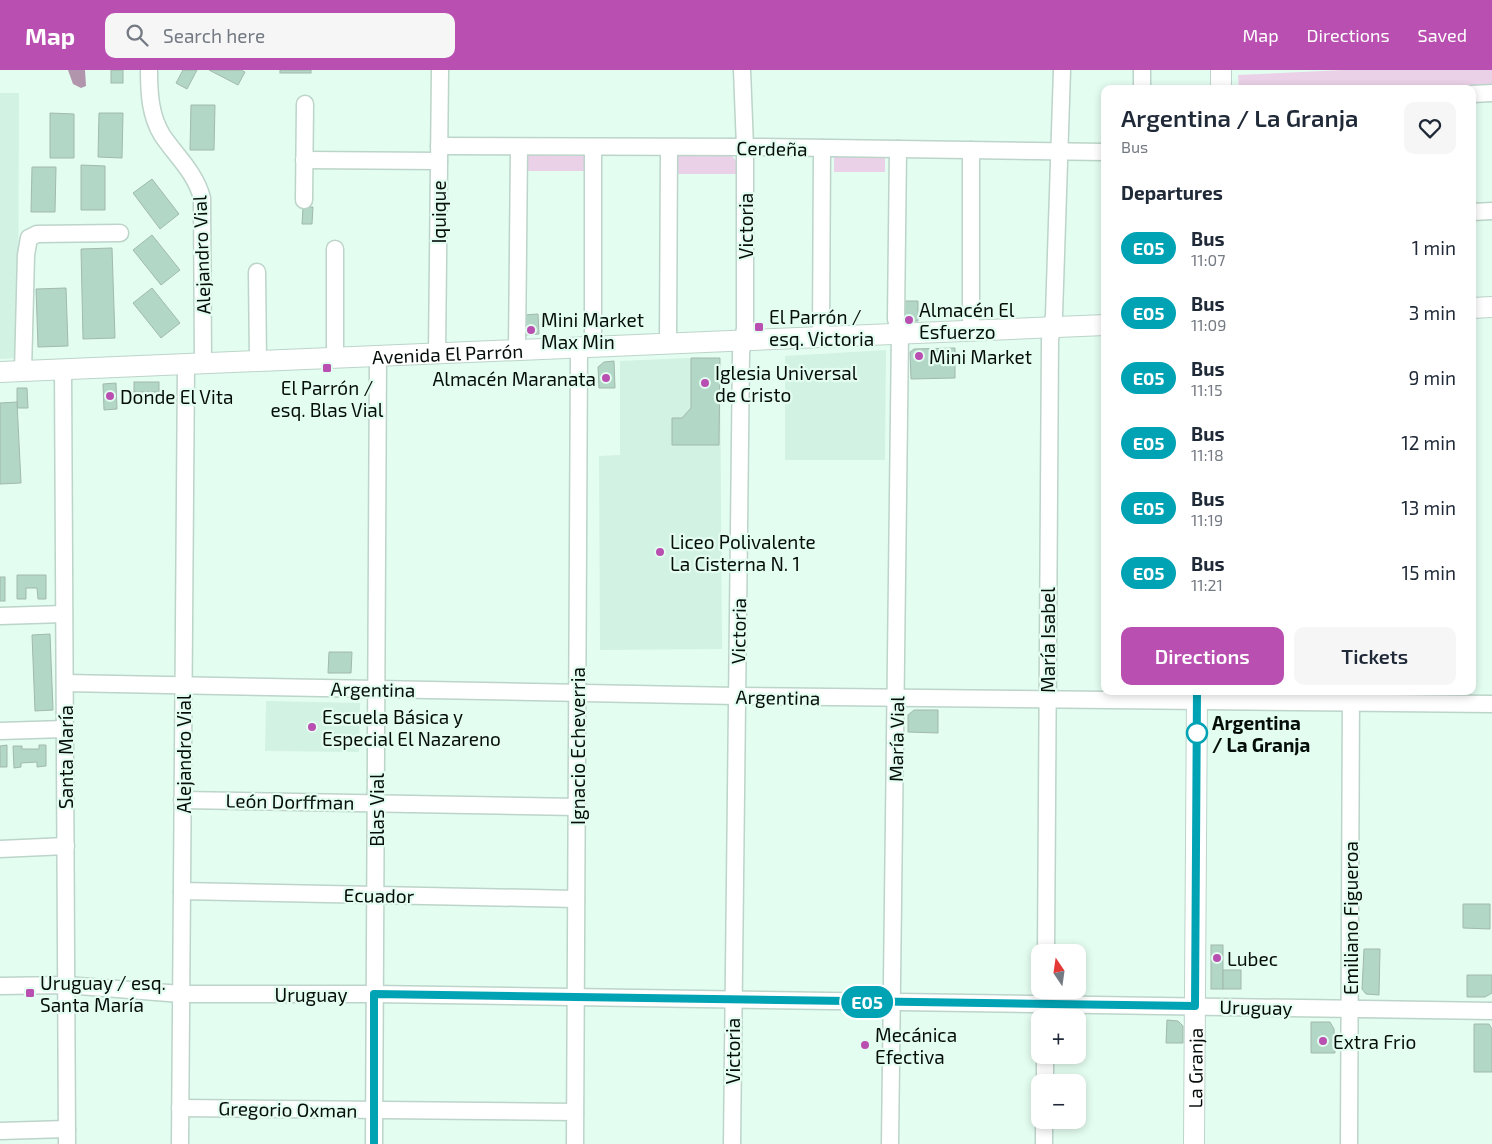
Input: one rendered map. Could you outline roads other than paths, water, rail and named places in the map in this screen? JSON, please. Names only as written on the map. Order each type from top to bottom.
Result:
[{"type":"main road","points":[[1221,70],[1221,85]]},
{"type":"main road","points":[[1476,308],[1492,308]]},
{"type":"main road","name":"Avenida El Parrón","points":[[0,372],[1101,325]]},
{"type":"main road","name":"La Granja","points":[[1194,1144],[1197,696]]},
{"type":"street","name":"Alejandro Vial","points":[[149,70],[149,97],[157,126],[196,180],[202,198],[194,364],[183,685],[180,1144]]},
{"type":"street","name":"Iquique","points":[[437,354],[440,70]]},
{"type":"street","name":"Victoria","points":[[732,1144],[741,353],[745,328],[746,148],[742,70]]},
{"type":"street","name":"María Isabel","points":[[1046,944],[1046,699],[1050,340],[1054,315],[1062,70]]},
{"type":"street","points":[[1142,70],[1142,85]]},
{"type":"street","points":[[1476,94],[1492,93]]},
{"type":"street","points":[[304,104],[304,200]]},
{"type":"street","name":"Cerdeña","points":[[304,160],[519,147],[822,148],[1101,152]]},
{"type":"street","points":[[517,350],[519,147]]},
{"type":"street","name":"Ignacio Echeverria","points":[[575,1144],[577,693],[593,147]]},
{"type":"street","points":[[668,344],[669,147]]},
{"type":"street","points":[[821,337],[822,148]]},
{"type":"street","name":"María Vial","points":[[890,1144],[900,334],[896,318],[898,149]]},
{"type":"street","points":[[971,150],[972,331]]},
{"type":"street","points":[[1476,212],[1492,211]]},
{"type":"street","points":[[24,371],[26,255],[29,238],[37,234],[120,233]]},
{"type":"street","points":[[335,249],[335,358]]},
{"type":"street","points":[[257,272],[258,361]]},
{"type":"street","name":"Blas Vial","points":[[374,1144],[378,356]]},
{"type":"street","name":"Santa María","points":[[63,370],[67,1137]]},
{"type":"street","points":[[0,616],[64,614]]},
{"type":"street","name":"Argentina","points":[[65,683],[896,698],[1351,697],[1492,704]]},
{"type":"street","name":"Emiliano Figueroa","points":[[1350,1144],[1351,697]]},
{"type":"street","points":[[0,731],[65,729]]},
{"type":"street","name":"León Dorffman","points":[[182,800],[577,807]]},
{"type":"street","points":[[0,849],[66,846]]},
{"type":"street","name":"Ecuador","points":[[182,891],[576,899]]},
{"type":"street","name":"Uruguay","points":[[0,986],[66,985],[181,994],[374,994],[1492,1011]]},
{"type":"street","name":"Gregorio Oxman","points":[[180,1108],[575,1112]]},
{"type":"street","points":[[1044,1129],[1044,1144]]},
{"type":"street","points":[[0,1131],[67,1137]]},
{"type":"place","name":"Almacén El Esfuerzo","points":[[909,320]]},
{"type":"place","name":"El Parrón / esq. Victoria","points":[[759,327]]},
{"type":"place","name":"Mini Market Max Min","points":[[531,330]]},
{"type":"place","name":"Mini Market","points":[[919,356]]},
{"type":"place","name":"El Parrón / esq. Blas Vial","points":[[327,368]]},
{"type":"place","name":"Almacén Maranata","points":[[606,378]]},
{"type":"place","name":"Iglesia Universal de Cristo","points":[[705,383]]},
{"type":"place","name":"Donde El Vita","points":[[110,396]]},
{"type":"place","name":"Liceo Polivalente La Cisterna N. 1","points":[[660,552]]},
{"type":"place","name":"Escuela Básica y Especial El Nazareno","points":[[312,727]]},
{"type":"place","name":"Argentina / La Granja","points":[[1197,733]]},
{"type":"place","name":"Lubec","points":[[1217,958]]},
{"type":"place","name":"Uruguay / esq. Santa María","points":[[30,993]]},
{"type":"place","name":"Extra Frio","points":[[1323,1041]]},
{"type":"place","name":"Mecánica Efectiva","points":[[865,1045]]}]
